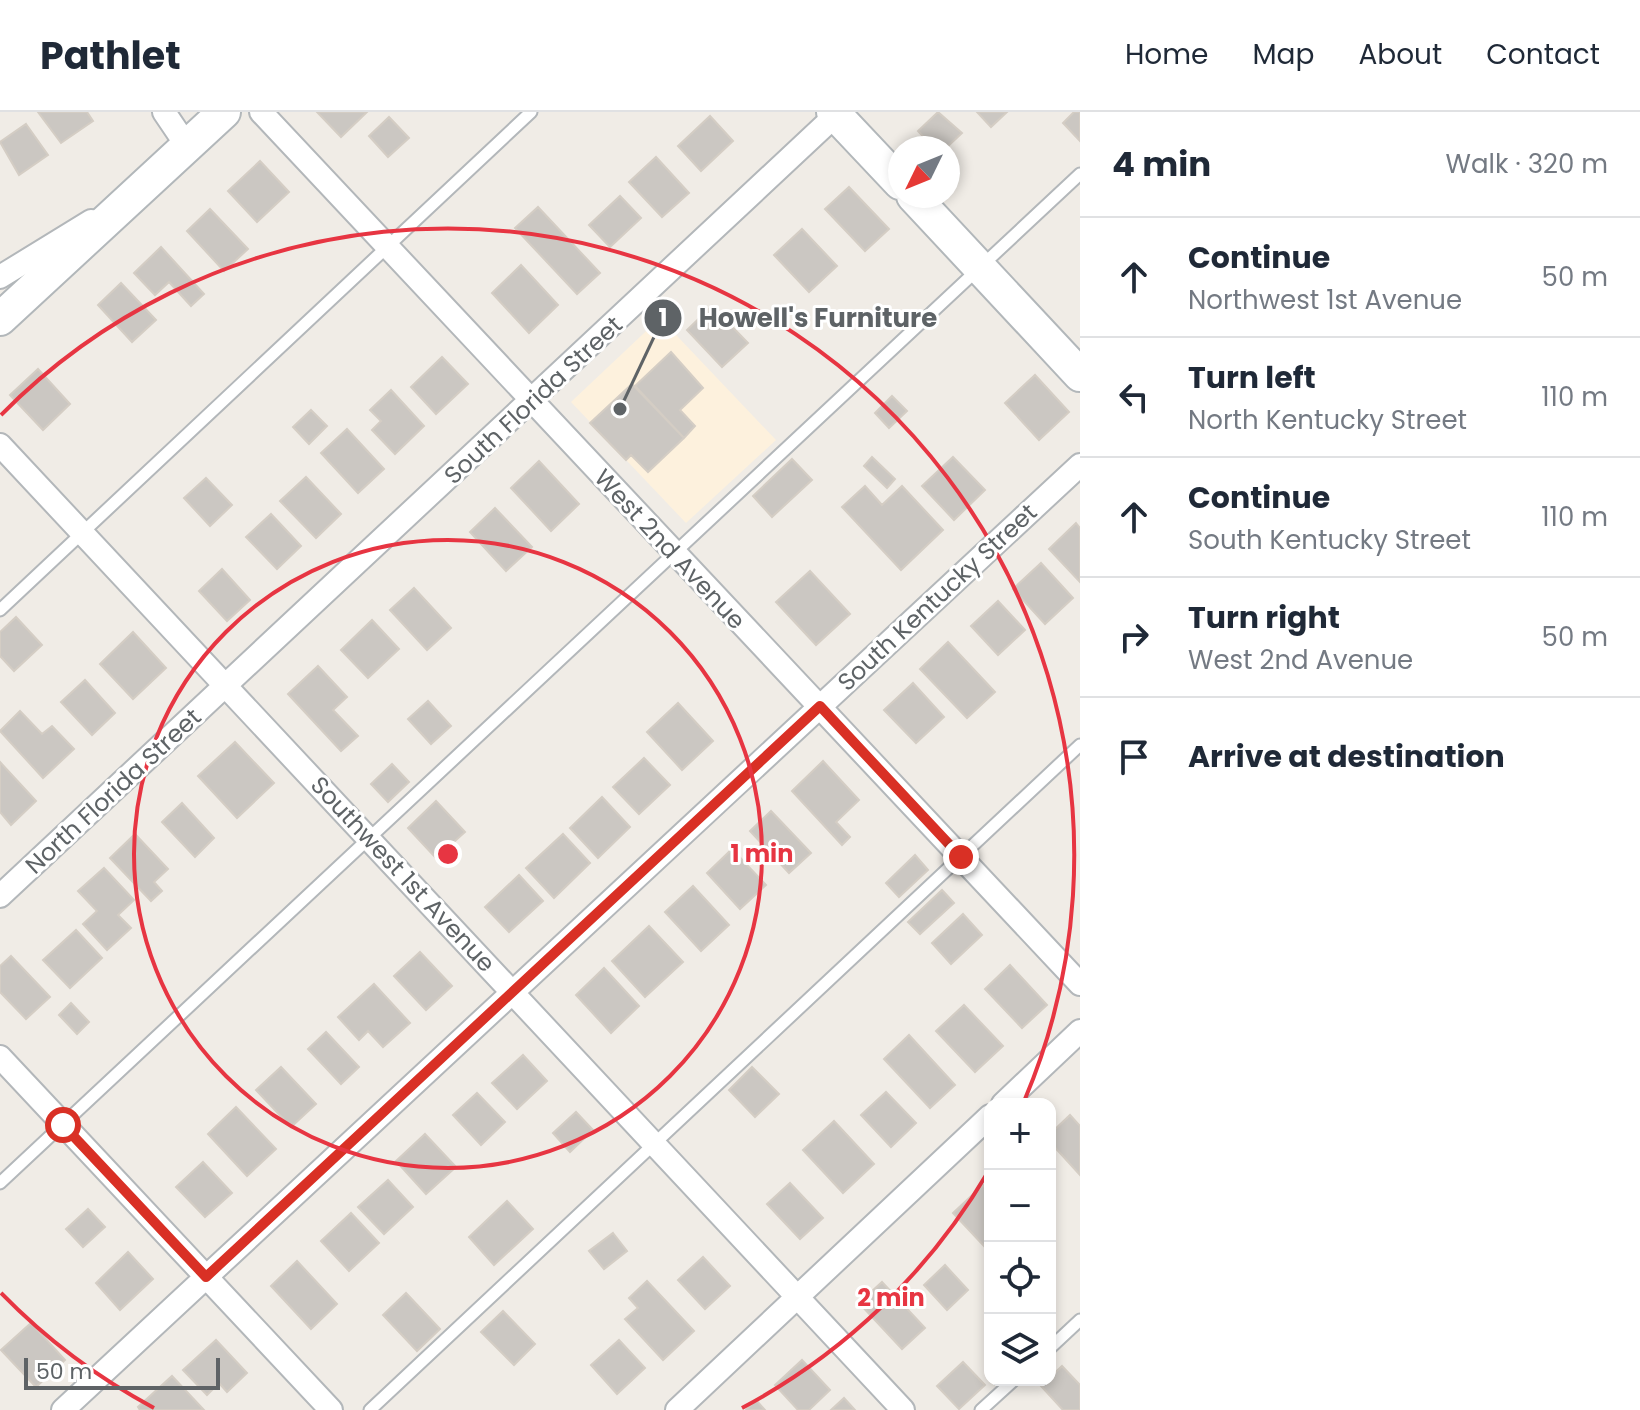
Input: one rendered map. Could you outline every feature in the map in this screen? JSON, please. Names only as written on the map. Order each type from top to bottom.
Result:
[{"type":"main road","points":[[0,319],[224,112]]},
{"type":"main road","points":[[836,113],[888,170]]},
{"type":"main road","points":[[924,208],[1080,375]]},
{"type":"street","points":[[164,112],[187,146]]},
{"type":"street","name":"West 2nd Avenue","points":[[261,112],[1080,984]]},
{"type":"street","name":"South Florida Street","points":[[225,687],[836,113]]},
{"type":"street","points":[[0,277],[133,195]]},
{"type":"street","name":"Southwest 1st Avenue","points":[[0,445],[903,1410]]},
{"type":"street","name":"South Kentucky Street","points":[[63,1410],[1080,465]]},
{"type":"street","name":"North Florida Street","points":[[0,896],[225,687]]},
{"type":"street","points":[[1009,1098],[1080,1031]]},
{"type":"street","points":[[0,1057],[331,1410]]},
{"type":"street","points":[[677,1410],[984,1122]]},
{"type":"lane","points":[[0,610],[531,112]]},
{"type":"lane","points":[[0,1183],[1080,174]]},
{"type":"lane","points":[[370,1410],[1080,745]]},
{"type":"lane","points":[[1056,1342],[1080,1320]]},
{"type":"lane","points":[[981,1410],[1007,1386]]},
{"type":"shaded area","points":[[660,318],[776,440],[686,523],[571,402]]},
{"type":"building","points":[[38,112],[87,112],[93,121],[61,143]]},
{"type":"building","points":[[317,112],[367,112],[341,137]]},
{"type":"building","points":[[938,112],[962,133],[959,136],[923,136],[918,131]]},
{"type":"building","points":[[977,112],[1007,112],[991,127]]},
{"type":"building","points":[[1074,112],[1080,112],[1080,141],[1063,123]]},
{"type":"building","points":[[710,116],[733,141],[701,171],[678,146]]},
{"type":"building","points":[[389,117],[409,138],[388,157],[369,136]]},
{"type":"building","points":[[26,124],[48,155],[19,175],[0,142]]},
{"type":"building","points":[[656,157],[689,193],[662,217],[629,182]]},
{"type":"building","points":[[260,161],[289,192],[257,222],[228,191]]},
{"type":"building","points":[[849,187],[889,229],[865,251],[825,209]]},
{"type":"building","points":[[620,196],[641,218],[610,247],[589,225]]},
{"type":"building","points":[[538,207],[600,273],[577,294],[515,228]]},
{"type":"building","points":[[210,209],[248,249],[224,271],[187,231]]},
{"type":"building","points":[[802,229],[837,266],[809,292],[774,255]]},
{"type":"building","points":[[161,247],[204,294],[191,306],[169,282],[155,295],[134,273]]},
{"type":"building","points":[[521,265],[558,305],[529,333],[492,293]]},
{"type":"building","points":[[121,283],[156,320],[132,342],[98,305]]},
{"type":"building","points":[[712,306],[748,343],[722,367],[687,330]]},
{"type":"building","points":[[671,352],[703,388],[680,410],[695,426],[684,438],[635,386]]},
{"type":"building","points":[[442,357],[468,384],[436,414],[411,387]]},
{"type":"building","points":[[38,369],[70,404],[43,430],[10,395]]},
{"type":"building","points":[[1035,375],[1069,412],[1039,440],[1005,403]]},
{"type":"building","points":[[632,384],[684,438],[648,472],[631,455],[626,460],[590,423]]},
{"type":"building","points":[[391,390],[424,426],[395,454],[372,430],[381,421],[370,410]]},
{"type":"building","points":[[892,396],[907,411],[889,428],[875,413]]},
{"type":"building","points":[[311,410],[327,426],[309,444],[293,427]]},
{"type":"building","points":[[347,429],[384,469],[358,493],[321,453]]},
{"type":"building","points":[[872,457],[895,479],[887,488],[864,466]]},
{"type":"building","points":[[953,457],[985,490],[954,520],[922,486]]},
{"type":"building","points":[[792,459],[812,480],[772,517],[753,496]]},
{"type":"building","points":[[539,461],[579,504],[551,531],[511,488]]},
{"type":"building","points":[[306,477],[341,514],[316,538],[280,501]]},
{"type":"building","points":[[206,478],[232,505],[210,526],[184,498]]},
{"type":"building","points":[[865,486],[882,505],[902,486],[943,530],[901,570],[842,507]]},
{"type":"building","points":[[495,508],[532,547],[506,571],[470,532]]},
{"type":"building","points":[[271,514],[301,546],[277,569],[246,537]]},
{"type":"building","points":[[1076,523],[1080,528],[1080,582],[1049,549]]},
{"type":"building","points":[[1041,563],[1073,598],[1045,624],[1013,589]]},
{"type":"building","points":[[222,569],[250,600],[227,621],[199,591]]},
{"type":"building","points":[[810,571],[850,614],[816,645],[776,602]]},
{"type":"building","points":[[414,588],[451,628],[427,650],[390,610]]},
{"type":"building","points":[[998,601],[1025,630],[998,655],[971,626]]},
{"type":"building","points":[[16,617],[42,645],[14,671],[0,656],[0,632]]},
{"type":"building","points":[[372,620],[399,649],[368,678],[341,650]]},
{"type":"building","points":[[133,632],[166,668],[133,699],[100,664]]},
{"type":"building","points":[[948,642],[995,692],[967,718],[920,669]]},
{"type":"building","points":[[318,666],[347,697],[333,710],[358,736],[341,751],[288,694]]},
{"type":"building","points":[[85,680],[115,713],[92,735],[61,702]]},
{"type":"building","points":[[913,683],[944,717],[916,743],[884,710]]},
{"type":"building","points":[[428,701],[451,726],[431,744],[408,719]]},
{"type":"building","points":[[678,703],[713,741],[682,770],[647,732]]},
{"type":"building","points":[[20,711],[42,734],[52,726],[74,749],[43,778],[0,731]]},
{"type":"building","points":[[235,742],[274,783],[237,818],[198,776]]},
{"type":"building","points":[[644,758],[670,785],[639,814],[613,787]]},
{"type":"building","points":[[823,761],[859,800],[836,822],[850,837],[842,845],[792,791]]},
{"type":"building","points":[[0,762],[36,801],[11,825],[0,812]]},
{"type":"building","points":[[392,764],[409,782],[388,802],[371,784]]},
{"type":"building","points":[[602,797],[630,827],[598,858],[570,828]]},
{"type":"building","points":[[436,801],[465,832],[436,858],[408,828]]},
{"type":"building","points":[[182,803],[214,838],[195,857],[162,822]]},
{"type":"building","points":[[771,811],[811,853],[789,873],[750,831]]},
{"type":"building","points":[[135,834],[168,869],[154,882],[162,891],[151,901],[110,858]]},
{"type":"building","points":[[563,834],[590,863],[554,898],[526,868]]},
{"type":"building","points":[[732,849],[766,885],[740,909],[707,873]]},
{"type":"building","points":[[915,855],[928,870],[899,897],[886,883]]},
{"type":"building","points":[[104,868],[134,900],[118,915],[131,928],[107,950],[83,924],[97,911],[78,891]]},
{"type":"building","points":[[519,875],[543,901],[509,932],[485,907]]},
{"type":"building","points":[[693,886],[729,925],[701,951],[665,912]]},
{"type":"building","points":[[942,890],[954,903],[920,934],[908,922]]},
{"type":"building","points":[[963,914],[982,935],[951,964],[932,943]]},
{"type":"building","points":[[649,926],[683,962],[645,997],[612,961]]},
{"type":"building","points":[[76,930],[102,958],[70,988],[43,960]]},
{"type":"building","points":[[420,952],[452,986],[426,1010],[394,976]]},
{"type":"building","points":[[11,956],[50,997],[26,1019],[0,992],[0,966]]},
{"type":"building","points":[[1010,965],[1047,1005],[1022,1028],[985,989]]},
{"type":"building","points":[[604,968],[639,1006],[611,1033],[576,995]]},
{"type":"building","points":[[374,984],[410,1023],[383,1047],[368,1031],[359,1040],[338,1017]]},
{"type":"building","points":[[71,1003],[89,1022],[77,1034],[59,1015]]},
{"type":"building","points":[[964,1005],[1003,1046],[975,1072],[936,1031]]},
{"type":"building","points":[[326,1032],[359,1067],[341,1084],[308,1049]]},
{"type":"building","points":[[909,1035],[955,1085],[930,1108],[884,1059]]},
{"type":"building","points":[[523,1055],[547,1081],[517,1109],[492,1083]]},
{"type":"building","points":[[281,1067],[316,1104],[291,1127],[256,1090]]},
{"type":"building","points":[[752,1067],[779,1094],[755,1117],[729,1090]]},
{"type":"building","points":[[886,1092],[916,1123],[891,1147],[861,1115]]},
{"type":"building","points":[[477,1093],[505,1122],[481,1145],[453,1115]]},
{"type":"building","points":[[236,1107],[276,1149],[247,1176],[208,1134]]},
{"type":"building","points":[[576,1112],[593,1130],[570,1152],[553,1133]]},
{"type":"building","points":[[1070,1115],[1080,1126],[1080,1175],[1056,1149],[1056,1128]]},
{"type":"building","points":[[834,1121],[874,1164],[843,1193],[803,1150]]},
{"type":"building","points":[[425,1134],[456,1167],[426,1194],[396,1161]]},
{"type":"building","points":[[203,1162],[232,1193],[205,1217],[176,1187]]},
{"type":"building","points":[[388,1180],[413,1207],[384,1234],[358,1207]]},
{"type":"building","points":[[790,1183],[823,1218],[800,1239],[767,1204]]},
{"type":"building","points":[[983,1185],[984,1246],[953,1213]]},
{"type":"building","points":[[507,1201],[533,1229],[494,1265],[469,1237]]},
{"type":"building","points":[[88,1209],[105,1227],[83,1247],[66,1229]]},
{"type":"building","points":[[351,1213],[379,1243],[349,1271],[321,1241]]},
{"type":"building","points":[[613,1233],[627,1251],[604,1269],[589,1251]]},
{"type":"building","points":[[128,1252],[153,1279],[120,1310],[96,1283]]},
{"type":"building","points":[[703,1257],[730,1286],[705,1309],[678,1280]]},
{"type":"building","points":[[297,1261],[337,1304],[311,1329],[271,1286]]},
{"type":"building","points":[[945,1265],[968,1290],[947,1310],[924,1285]]},
{"type":"building","points":[[647,1281],[694,1331],[663,1360],[625,1319],[638,1308],[629,1298]]},
{"type":"building","points":[[882,1282],[925,1328],[902,1349],[859,1303]]},
{"type":"building","points":[[406,1293],[440,1329],[417,1351],[383,1315]]},
{"type":"building","points":[[503,1311],[535,1344],[514,1365],[481,1332]]},
{"type":"building","points":[[31,1323],[65,1360],[36,1387],[1,1350]]},
{"type":"building","points":[[216,1340],[247,1373],[227,1392],[219,1383],[207,1395],[183,1370]]},
{"type":"building","points":[[619,1340],[645,1368],[617,1394],[591,1365]]},
{"type":"building","points":[[802,1360],[830,1390],[809,1410],[798,1410],[775,1385]]},
{"type":"building","points":[[963,1362],[984,1384],[959,1409],[937,1386]]},
{"type":"building","points":[[1062,1366],[1080,1385],[1080,1410],[1063,1410],[1041,1386],[1056,1386],[1056,1372]]},
{"type":"building","points":[[172,1376],[204,1410],[140,1410],[138,1407]]},
{"type":"building","points":[[844,1398],[855,1410],[831,1410]]},
{"type":"building","points":[[756,1400],[765,1410],[746,1410]]},
{"type":"place","name":"Howell's Furniture","points":[[620,409]]},
{"type":"route","points":[[63,1125],[206,1277],[820,706],[961,857]]}]
